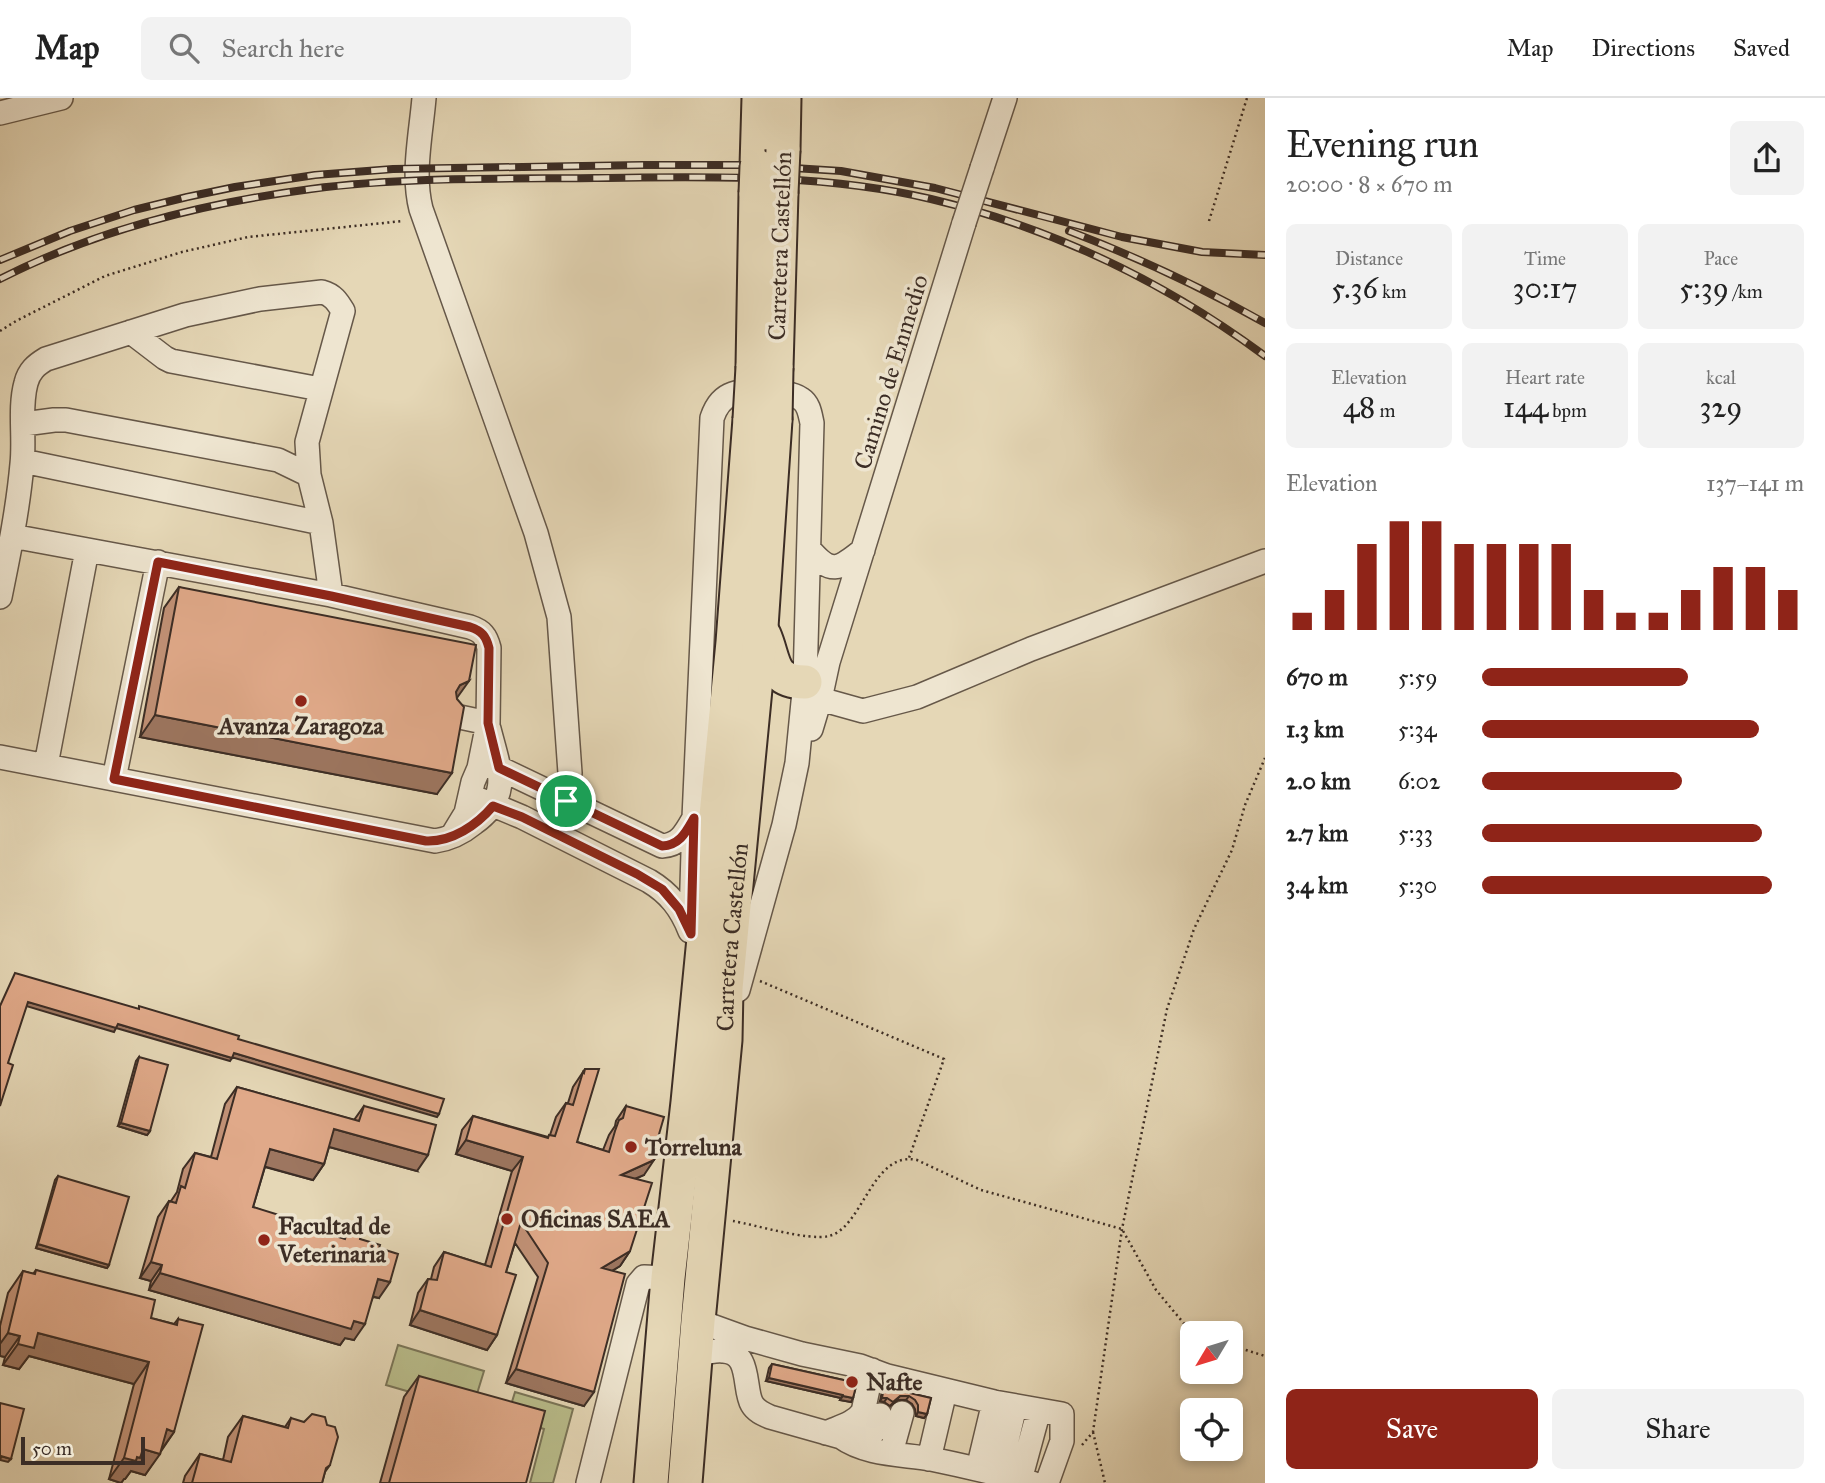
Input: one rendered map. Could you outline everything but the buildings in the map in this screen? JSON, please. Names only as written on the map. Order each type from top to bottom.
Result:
[{"type":"highway","name":"Carretera Castellón","points":[[685,1483],[724,1040],[726,988],[761,627],[770,148],[759,98]]},
{"type":"highway","name":"Carretera Castellón","points":[[770,148],[784,98]]},
{"type":"highway","name":"Carretera Castellón","points":[[651,1483],[668,1278],[733,642],[763,419]]},
{"type":"highway","points":[[761,627],[774,666],[780,675],[786,680],[818,681]]},
{"type":"street","points":[[0,113],[61,98]]},
{"type":"street","points":[[424,98],[418,156],[418,196],[536,533],[559,617],[570,773],[566,801]]},
{"type":"street","name":"Camino de Enmedio","points":[[724,1040],[784,825],[818,681],[863,550],[1005,98]]},
{"type":"street","points":[[0,597],[23,461],[24,390],[33,368],[46,359],[185,316],[260,299],[322,292],[330,294],[343,311],[307,442],[309,475],[321,523],[331,596]]},
{"type":"street","points":[[131,332],[171,360],[320,389]]},
{"type":"street","name":"Carretera Castellón","points":[[688,1102],[694,818],[712,418],[716,406],[733,393],[742,391],[787,394],[802,399],[807,404],[812,423],[809,550],[818,681]]},
{"type":"street","points":[[24,424],[66,420],[278,460],[309,475]]},
{"type":"street","points":[[23,461],[321,523]]},
{"type":"street","points":[[0,757],[426,841],[453,836],[479,820],[493,806],[500,790],[489,768],[489,648],[482,632],[331,596],[12,536]]},
{"type":"street","points":[[46,765],[87,550]]},
{"type":"street","points":[[809,550],[820,562],[831,567],[843,565],[863,550]]},
{"type":"street","points":[[818,681],[863,711],[917,697],[1031,649],[1265,561]]},
{"type":"street","points":[[114,779],[158,562]]},
{"type":"street","points":[[455,716],[488,723]]},
{"type":"street","points":[[489,768],[662,846],[674,844],[680,839],[694,818]]},
{"type":"street","points":[[453,836],[466,813],[473,782],[489,768]]},
{"type":"street","points":[[522,817],[517,809],[521,794],[524,788],[534,786]]},
{"type":"street","points":[[472,792],[477,798],[522,817],[662,889],[679,909],[691,934]]},
{"type":"street","points":[[588,1483],[638,1284],[648,1276],[668,1278]]},
{"type":"street","points":[[698,1321],[802,1354],[860,1366],[909,1396]]},
{"type":"street","points":[[695,1355],[718,1351],[733,1354],[745,1371],[750,1400],[756,1409],[770,1417],[834,1435],[851,1444],[1012,1478]]},
{"type":"street","points":[[834,1435],[867,1438],[872,1436],[877,1427],[909,1396]]},
{"type":"street","points":[[909,1396],[909,1456]]},
{"type":"street","points":[[909,1396],[909,1456]]},
{"type":"street","points":[[834,1435],[863,1412],[909,1396],[1062,1414],[1062,1441],[1047,1483]]},
{"type":"street","points":[[1012,1478],[1025,1408]]},
{"type":"street","points":[[1012,1478],[1025,1408]]},
{"type":"path","points":[[1209,221],[1247,98]]},
{"type":"path","points":[[0,331],[105,276],[182,252],[248,237],[424,219]]},
{"type":"path","points":[[1105,1483],[1093,1432],[1122,1229],[1167,1009],[1194,929],[1232,850],[1245,804],[1265,758]]},
{"type":"path","points":[[742,974],[944,1059],[909,1158]]},
{"type":"path","points":[[708,1216],[807,1236],[828,1237],[845,1225],[883,1172],[892,1164],[909,1158],[981,1190],[1122,1229],[1156,1290],[1182,1321]]},
{"type":"path","points":[[1243,1349],[1265,1356]]},
{"type":"path","points":[[1078,1450],[1093,1432]]},
{"type":"green space","points":[[398,1345],[484,1371],[472,1410],[386,1385]]},
{"type":"green space","points":[[515,1392],[573,1409],[553,1483],[530,1483],[544,1429],[507,1418]]},
{"type":"railway","points":[[0,260],[70,231],[134,210],[235,187],[315,175],[393,169],[642,165],[745,165],[841,171],[935,188],[1122,237],[1202,252],[1265,255]]},
{"type":"railway","points":[[0,279],[74,246],[151,221],[231,202],[311,189],[381,182],[488,179],[764,178],[890,191],[931,199],[1021,225],[1148,281],[1188,304],[1265,356]]},
{"type":"railway","points":[[1069,231],[1168,273],[1265,323]]},
{"type":"place","name":"Avanza Zaragoza","points":[[301,701]]},
{"type":"place","name":"Torreluna","points":[[631,1147]]},
{"type":"place","name":"Oficinas SAEA","points":[[507,1219]]},
{"type":"place","name":"Facultad de Veterinaria","points":[[264,1240]]},
{"type":"place","name":"Nafte","points":[[852,1382]]},
{"type":"route","points":[[158,562],[331,596],[482,632],[489,648],[488,723],[499,768],[566,801],[662,846],[674,844],[680,839],[694,818],[691,934],[679,909],[662,889],[522,817],[493,806],[463,831],[442,840],[426,841],[114,779],[158,562]]}]
